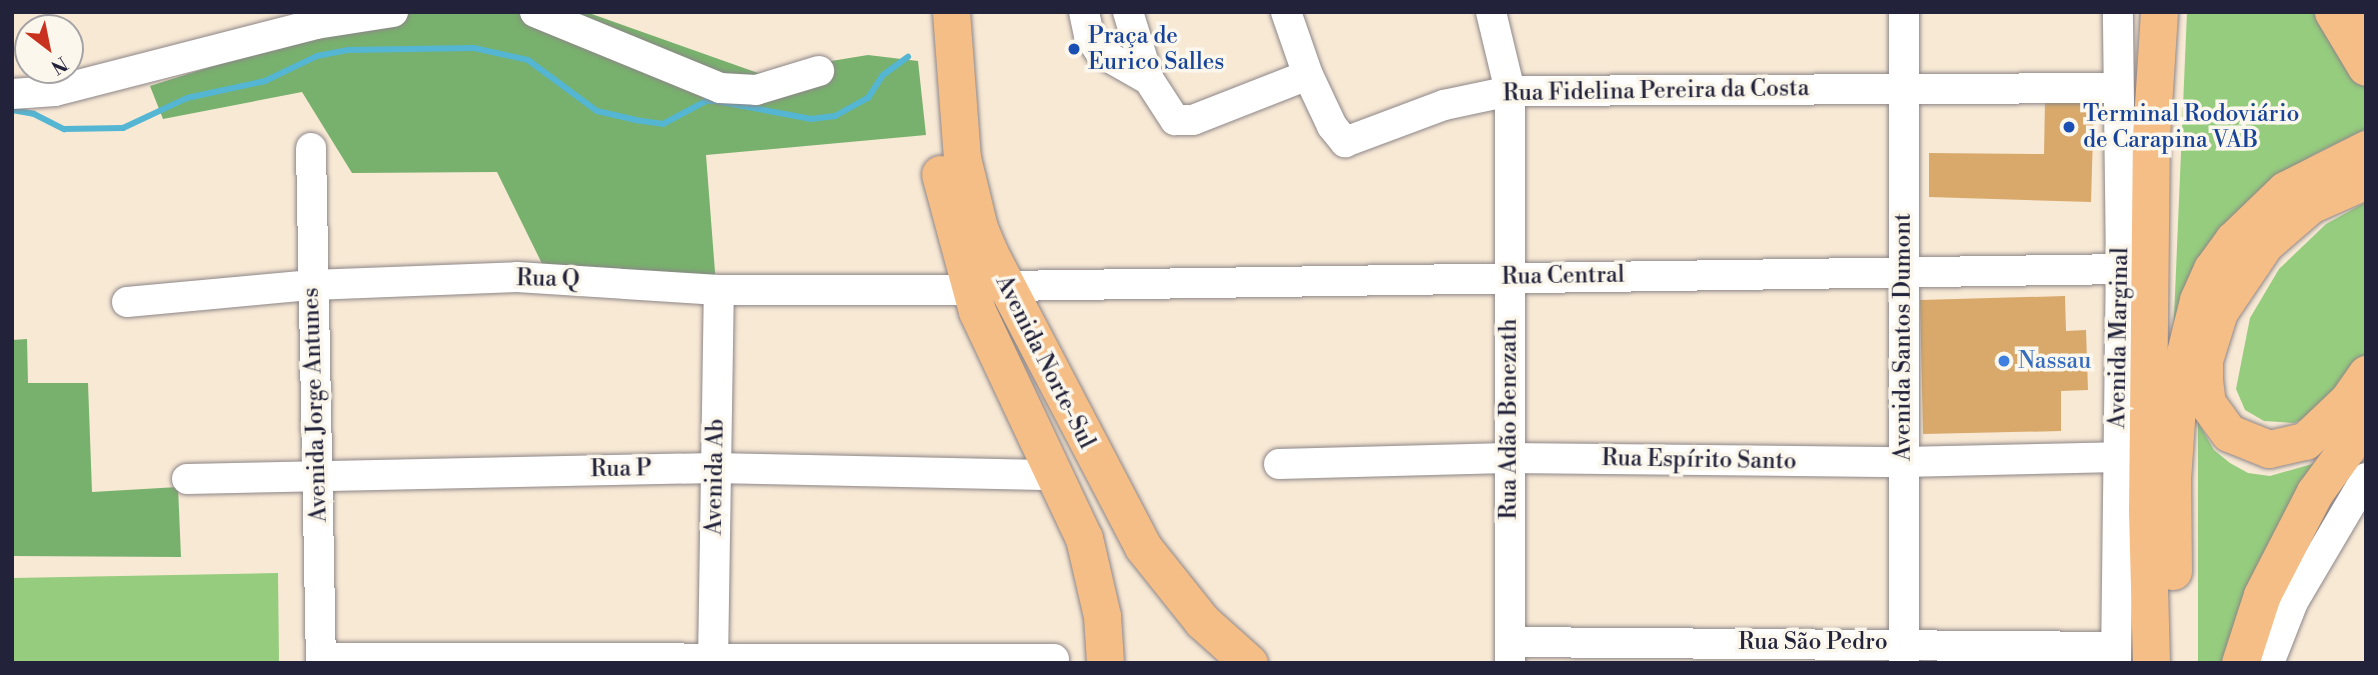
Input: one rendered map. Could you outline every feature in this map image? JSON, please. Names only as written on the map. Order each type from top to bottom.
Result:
[{"type":"main road","name":"Avenida Norte-Sul","points":[[927,12],[940,171],[969,289],[999,363],[1056,475],[1091,564],[1102,617],[1105,663]]},
{"type":"main road","name":"Avenida Norte-Sul","points":[[951,12],[965,171],[979,228],[1006,286],[1143,547],[1202,621],[1250,663]]},
{"type":"main road","points":[[2151,663],[2147,512],[2151,136],[2158,12]]},
{"type":"main road","points":[[2333,12],[2366,66]]},
{"type":"main road","points":[[2366,149],[2314,172],[2260,210],[2212,269],[2204,360],[2207,403],[2229,433],[2249,444],[2269,449],[2305,442],[2348,400],[2366,374]]},
{"type":"main road","points":[[2174,663],[2175,415],[2184,347],[2208,306],[2290,222],[2328,194],[2366,180]]},
{"type":"main road","points":[[2263,661],[2262,596],[2315,492],[2366,422]]},
{"type":"street","points":[[12,94],[55,91],[316,24],[393,12]]},
{"type":"street","points":[[535,12],[720,88],[755,90],[820,71]]},
{"type":"street","points":[[1084,12],[1089,35],[1100,52],[1149,80]]},
{"type":"street","points":[[1128,12],[1149,80],[1175,120],[1194,120],[1308,75]]},
{"type":"street","name":"Rua Fidelina Pereira da Costa","points":[[1286,12],[1308,75],[1332,126],[1345,142],[1444,105],[1510,91],[2118,88]]},
{"type":"street","name":"Rua Adão Benezath","points":[[1491,12],[1510,91],[1510,652]]},
{"type":"street","name":"Avenida Santos Dumont","points":[[1904,12],[1901,273],[1904,652]]},
{"type":"street","name":"Avenida Marginal","points":[[2115,655],[2121,268],[2118,12]]},
{"type":"street","name":"Avenida Jorge Antunes","points":[[311,148],[321,660]]},
{"type":"street","name":"Rua Central","points":[[1006,286],[2121,268]]},
{"type":"street","name":"Rua Q","points":[[127,302],[312,285],[517,277],[719,290],[969,289]]},
{"type":"street","name":"Avenida Ab","points":[[713,659],[714,468],[719,290]]},
{"type":"street","name":"Rua Espírito Santo","points":[[1279,464],[1508,458],[1903,462],[2118,457]]},
{"type":"street","name":"Rua P","points":[[187,480],[317,473],[714,468],[1056,475]]},
{"type":"street","points":[[2263,661],[2319,554],[2366,478]]},
{"type":"street","name":"Rua São Pedro","points":[[1510,652],[2115,655]]},
{"type":"street","points":[[321,660],[1054,659]]},
{"type":"green space","points":[[355,12],[586,12],[758,73],[868,55],[918,61],[926,135],[706,155],[716,285],[552,284],[497,172],[352,173],[302,92],[163,119],[150,86],[238,58]]},
{"type":"green space","points":[[2187,12],[2326,12],[2366,78],[2366,129],[2313,155],[2252,199],[2173,341]]},
{"type":"green space","points":[[2366,202],[2366,355],[2315,414],[2294,423],[2264,421],[2245,410],[2236,389],[2250,318],[2279,269],[2326,224]]},
{"type":"green space","points":[[27,339],[28,383],[88,383],[92,492],[178,487],[181,557],[12,556],[12,340]]},
{"type":"green space","points":[[2198,422],[2214,450],[2230,463],[2248,473],[2270,476],[2312,464],[2337,440],[2227,663],[2198,663]]},
{"type":"green space","points":[[278,573],[279,663],[12,663],[12,578]]},
{"type":"building","name":"Terminal Rodoviário de Carapina VAB","points":[[2045,100],[2094,101],[2091,202],[1929,197],[1929,153],[2044,154]]},
{"type":"building","name":"Nassau","points":[[2065,296],[2066,331],[2086,330],[2088,390],[2061,391],[2061,431],[1923,434],[1920,300]]},
{"type":"waterway","points":[[12,110],[34,114],[64,129],[123,128],[187,98],[265,81],[317,56],[348,50],[474,48],[528,60],[597,111],[635,120],[663,124],[706,101],[811,119],[835,116],[868,98],[883,75],[908,57]]},
{"type":"place","name":"Praça de Eurico Salles","points":[[1074,49]]},
{"type":"place","name":"Terminal Rodoviário de Carapina VAB","points":[[2069,127]]},
{"type":"place","name":"Nassau","points":[[2004,361]]}]
